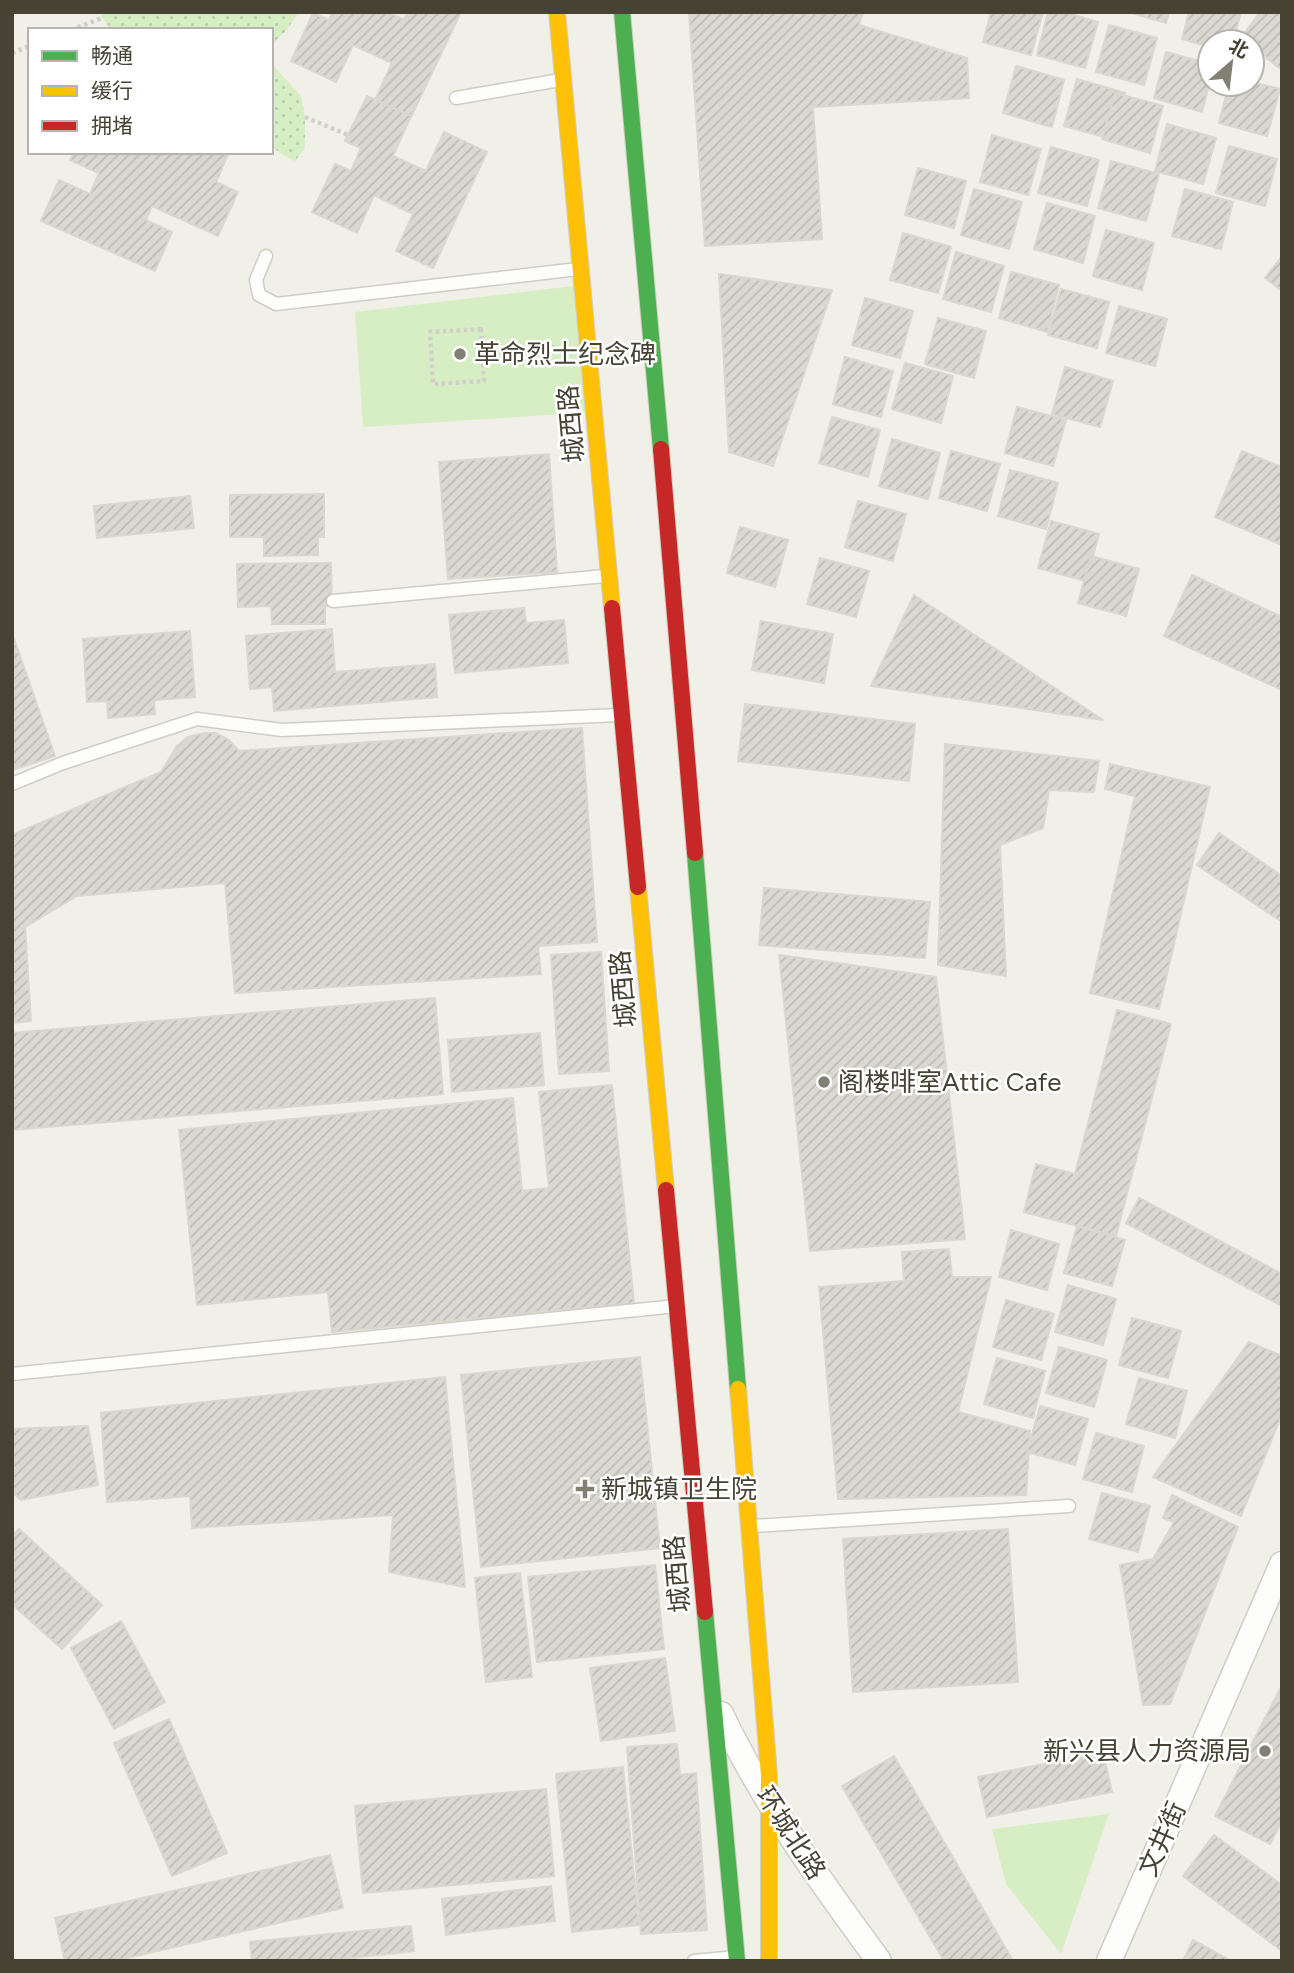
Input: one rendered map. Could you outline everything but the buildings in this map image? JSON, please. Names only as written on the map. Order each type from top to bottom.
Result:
[{"type":"main road","name":"城西路","points":[[557,12],[736,1959]]},
{"type":"main road","points":[[622,12],[682,691],[769,1775],[769,1961]]},
{"type":"street","name":"文井街","points":[[1109,1961],[1282,1564]]},
{"type":"street","name":"环城北路","points":[[713,1698],[738,1751],[783,1824],[879,1961]]},
{"type":"lane","points":[[456,98],[563,79]]},
{"type":"lane","points":[[266,257],[256,280],[259,295],[276,304],[581,269]]},
{"type":"lane","points":[[333,601],[609,575]]},
{"type":"lane","points":[[12,784],[63,763],[197,719],[282,730],[622,715]]},
{"type":"lane","points":[[12,1374],[676,1306]]},
{"type":"lane","points":[[749,1526],[1069,1506]]},
{"type":"lane","points":[[694,1961],[736,1959]]},
{"type":"path","points":[[76,28],[102,18]]},
{"type":"path","points":[[305,117],[348,135]]},
{"type":"path","points":[[481,330],[482,351],[484,381],[433,384],[430,332],[481,330]]},
{"type":"path","points":[[482,351],[588,345]]},
{"type":"green space","points":[[99,12],[299,12],[286,31],[273,43],[273,28],[110,28]]},
{"type":"green space","points":[[273,65],[301,96],[305,117],[305,148],[295,161],[279,153],[273,146]]},
{"type":"green space","points":[[582,285],[594,412],[363,427],[355,312]]},
{"type":"green space","points":[[1109,1814],[1061,1954],[1006,1884],[992,1829]]},
{"type":"traffic: fast","points":[[622,12],[661,449]]},
{"type":"traffic: fast","points":[[695,853],[738,1389]]},
{"type":"traffic: fast","points":[[705,1612],[737,1961]]},
{"type":"traffic: slow","points":[[557,12],[612,608]]},
{"type":"traffic: slow","points":[[638,887],[666,1190]]},
{"type":"traffic: slow","points":[[738,1389],[769,1775],[769,1961]]},
{"type":"traffic: jam","points":[[661,449],[695,853]]},
{"type":"traffic: jam","points":[[612,608],[638,887]]},
{"type":"traffic: jam","points":[[666,1190],[705,1612]]},
{"type":"place","name":"革命烈士纪念碑","points":[[460,354]]},
{"type":"place","name":"阁楼啡室Attic Cafe","points":[[824,1082]]},
{"type":"place","name":"新城镇卫生院","points":[[585,1489]]},
{"type":"place","name":"新兴县人力资源局","points":[[1265,1751]]}]
